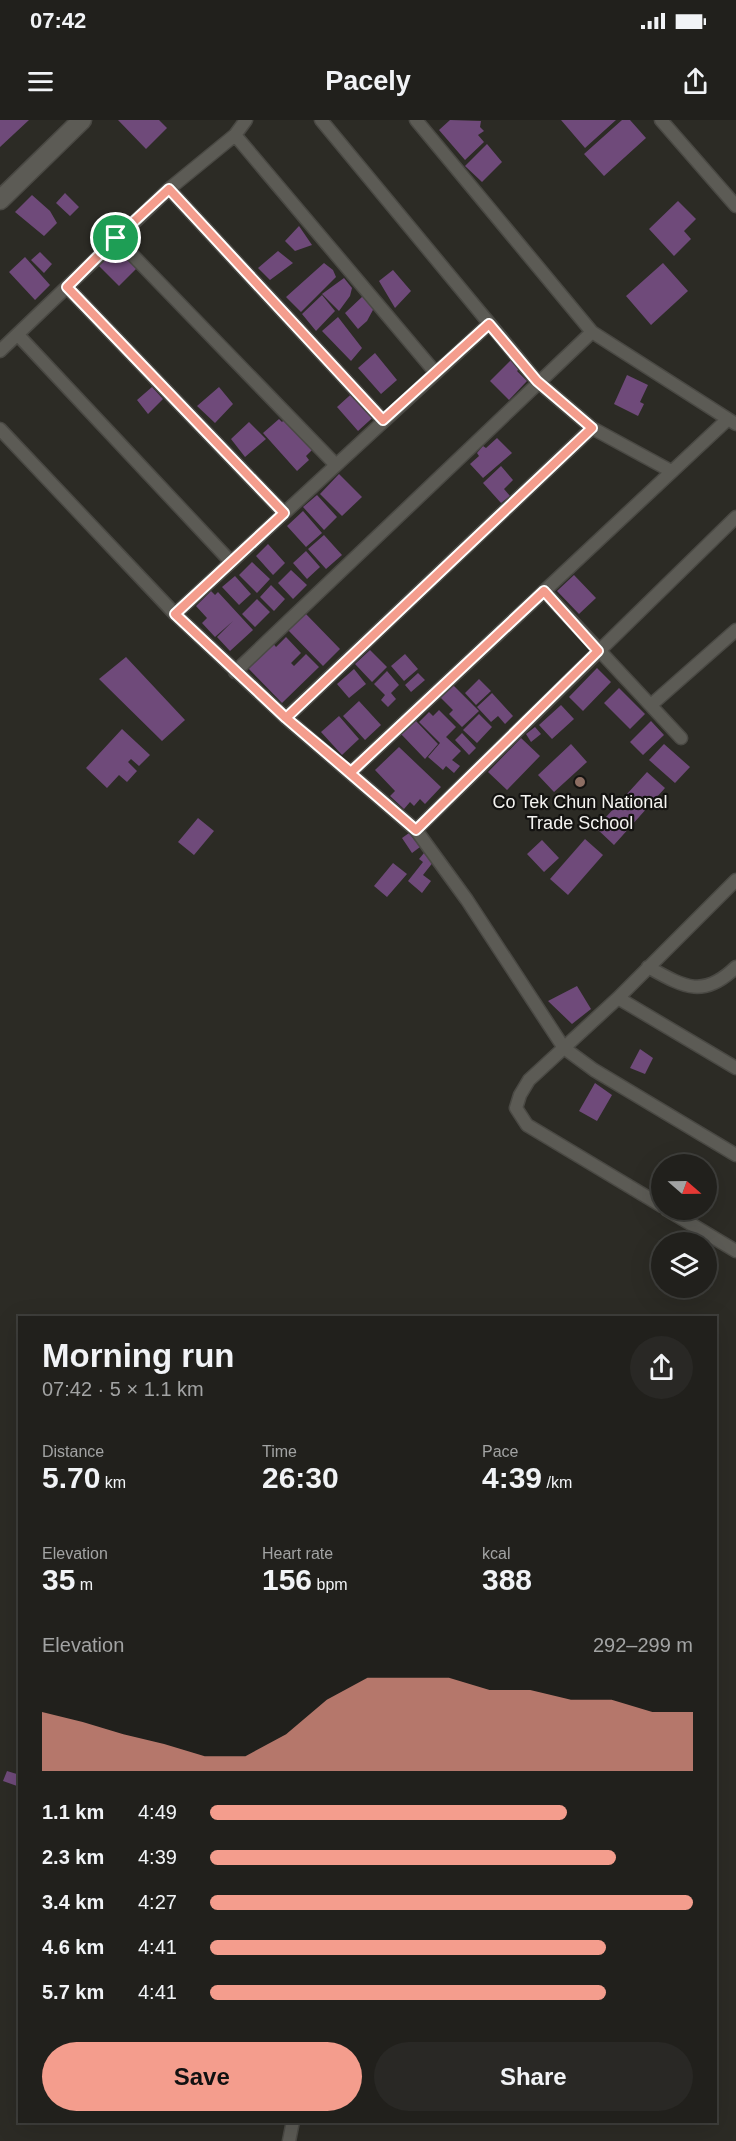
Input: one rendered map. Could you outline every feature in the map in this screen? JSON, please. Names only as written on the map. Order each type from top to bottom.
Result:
[{"type":"street","points":[[0,200],[82,120]]},
{"type":"street","points":[[0,351],[116,238],[169,189],[234,135],[246,120]]},
{"type":"street","points":[[321,120],[393,204],[537,381],[592,428],[671,471]]},
{"type":"street","points":[[351,772],[671,471],[732,422],[592,332],[416,120]]},
{"type":"street","points":[[661,120],[736,206]]},
{"type":"street","points":[[234,135],[435,372]]},
{"type":"street","points":[[169,189],[383,420]]},
{"type":"street","points":[[116,238],[336,465]]},
{"type":"street","points":[[67,287],[284,513]]},
{"type":"street","points":[[175,614],[489,324]]},
{"type":"street","points":[[235,672],[537,381],[592,332]]},
{"type":"street","points":[[18,334],[231,562]]},
{"type":"street","points":[[286,718],[592,428]]},
{"type":"street","points":[[0,429],[175,614],[235,672],[416,830],[467,900],[564,1048],[594,1070],[736,1155]]},
{"type":"street","points":[[416,830],[736,517]]},
{"type":"street","points":[[544,591],[681,738]]},
{"type":"street","points":[[651,705],[736,630]]},
{"type":"street","points":[[651,1199],[534,1129],[520,1117],[516,1108],[520,1095],[529,1080],[618,998],[736,880]]},
{"type":"street","points":[[648,967],[688,987],[708,987],[722,980],[736,967]]},
{"type":"street","points":[[618,998],[736,1068]]},
{"type":"street","points":[[684,1220],[736,1251]]},
{"type":"street","points":[[289,2141],[293,2123]]},
{"type":"building","points":[[0,120],[29,120],[0,147]]},
{"type":"building","points":[[118,120],[159,120],[167,128],[146,149]]},
{"type":"building","points":[[450,120],[481,121],[480,127],[484,131],[478,135],[484,142],[465,160],[439,130]]},
{"type":"building","points":[[561,120],[616,120],[585,148]]},
{"type":"building","points":[[622,120],[630,120],[646,138],[604,176],[584,154]]},
{"type":"building","points":[[487,144],[502,162],[482,182],[465,166]]},
{"type":"building","points":[[65,193],[79,207],[70,216],[56,203]]},
{"type":"building","points":[[32,195],[50,211],[57,223],[44,236],[15,212]]},
{"type":"building","points":[[678,201],[696,219],[684,231],[691,239],[674,256],[649,229]]},
{"type":"building","points":[[299,226],[312,245],[295,251],[285,241]]},
{"type":"building","points":[[114,244],[140,265],[119,286],[98,265]]},
{"type":"building","points":[[278,251],[293,263],[270,280],[258,268]]},
{"type":"building","points":[[40,252],[52,264],[44,273],[31,260]]},
{"type":"building","points":[[25,257],[50,285],[35,300],[9,272]]},
{"type":"building","points":[[324,263],[333,270],[336,277],[301,312],[286,297]]},
{"type":"building","points":[[663,263],[688,291],[651,325],[626,296]]},
{"type":"building","points":[[393,270],[411,291],[395,308],[379,281]]},
{"type":"building","points":[[344,278],[352,288],[350,296],[339,311],[322,294]]},
{"type":"building","points":[[322,295],[335,311],[316,331],[302,314]]},
{"type":"building","points":[[363,296],[374,308],[367,321],[358,329],[345,313]]},
{"type":"building","points":[[338,317],[362,348],[351,361],[322,331]]},
{"type":"building","points":[[375,353],[397,380],[381,394],[358,368]]},
{"type":"building","points":[[512,359],[522,366],[517,371],[527,381],[509,400],[490,381]]},
{"type":"building","points":[[627,375],[648,385],[640,402],[644,404],[638,416],[614,404]]},
{"type":"building","points":[[152,387],[163,399],[148,414],[137,400]]},
{"type":"building","points":[[219,387],[233,404],[215,423],[197,406]]},
{"type":"building","points":[[359,387],[380,411],[358,431],[337,407]]},
{"type":"building","points":[[279,419],[282,422],[284,420],[312,450],[306,456],[309,460],[297,471],[263,433]]},
{"type":"building","points":[[249,422],[266,439],[245,457],[231,439]]},
{"type":"building","points":[[497,438],[512,453],[483,478],[470,464],[479,456],[477,453],[483,446],[486,448]]},
{"type":"building","points":[[501,466],[513,480],[504,489],[510,496],[501,503],[483,483]]},
{"type":"building","points":[[339,474],[362,497],[342,516],[320,494]]},
{"type":"building","points":[[317,495],[337,517],[324,530],[303,507]]},
{"type":"building","points":[[303,511],[322,533],[306,547],[287,526]]},
{"type":"building","points":[[324,535],[342,555],[326,569],[308,549]]},
{"type":"building","points":[[268,544],[285,563],[273,575],[256,556]]},
{"type":"building","points":[[306,551],[320,567],[307,579],[293,563]]},
{"type":"building","points":[[252,562],[270,579],[257,593],[239,575]]},
{"type":"building","points":[[291,570],[307,585],[293,599],[278,583]]},
{"type":"building","points":[[574,575],[596,598],[579,614],[557,591]]},
{"type":"building","points":[[235,576],[251,594],[239,605],[222,587]]},
{"type":"building","points":[[271,585],[285,599],[274,611],[260,597]]},
{"type":"building","points":[[211,591],[215,595],[218,592],[253,630],[230,651],[217,637],[233,621],[215,637],[202,623],[207,618],[196,606]]},
{"type":"building","points":[[257,599],[270,612],[255,627],[242,614]]},
{"type":"building","points":[[305,613],[340,649],[323,666],[288,630]]},
{"type":"building","points":[[286,637],[301,653],[291,663],[294,666],[306,654],[319,667],[282,703],[247,667],[272,642],[276,647]]},
{"type":"building","points":[[370,650],[387,667],[372,682],[355,664]]},
{"type":"building","points":[[405,654],[418,669],[404,681],[391,666]]},
{"type":"building","points":[[126,657],[185,720],[162,741],[99,679]]},
{"type":"building","points":[[597,668],[611,682],[583,711],[569,697]]},
{"type":"building","points":[[354,669],[366,684],[349,698],[337,684]]},
{"type":"building","points":[[387,671],[399,685],[391,693],[396,699],[388,707],[381,700],[385,695],[374,684]]},
{"type":"building","points":[[418,673],[425,680],[411,692],[405,685]]},
{"type":"building","points":[[479,679],[491,691],[476,705],[465,693]]},
{"type":"building","points":[[453,685],[479,711],[462,727],[449,714],[453,710],[440,697]]},
{"type":"building","points":[[619,688],[645,714],[630,729],[604,703]]},
{"type":"building","points":[[492,693],[513,716],[505,724],[498,716],[491,722],[477,707]]},
{"type":"building","points":[[359,701],[381,725],[365,740],[343,716]]},
{"type":"building","points":[[561,705],[574,719],[552,739],[539,725]]},
{"type":"building","points":[[439,710],[456,727],[446,737],[461,751],[452,760],[460,766],[454,773],[446,766],[443,770],[428,757],[440,743],[419,722],[429,712],[433,716]]},
{"type":"building","points":[[479,714],[492,727],[477,743],[463,730]]},
{"type":"building","points":[[339,716],[359,739],[342,755],[321,732]]},
{"type":"building","points":[[415,720],[438,744],[425,759],[401,734]]},
{"type":"building","points":[[651,721],[664,735],[643,755],[630,742]]},
{"type":"building","points":[[535,727],[541,734],[531,742],[526,734]]},
{"type":"building","points":[[122,729],[150,755],[139,766],[131,759],[128,762],[137,771],[127,782],[119,775],[107,788],[86,768]]},
{"type":"building","points":[[462,733],[476,748],[469,755],[455,740]]},
{"type":"building","points":[[521,738],[540,756],[507,790],[488,772]]},
{"type":"building","points":[[571,744],[587,762],[554,792],[538,775]]},
{"type":"building","points":[[664,744],[690,767],[675,783],[649,760]]},
{"type":"building","points":[[399,747],[441,787],[425,804],[420,799],[414,806],[410,802],[404,809],[390,796],[395,791],[375,770]]},
{"type":"building","points":[[647,772],[665,788],[614,845],[596,828]]},
{"type":"building","points":[[198,818],[214,831],[194,855],[178,842]]},
{"type":"building","points":[[409,833],[420,847],[412,853],[402,838]]},
{"type":"building","points":[[585,839],[603,855],[568,895],[550,879]]},
{"type":"building","points":[[542,840],[559,858],[544,872],[527,854]]},
{"type":"building","points":[[424,853],[434,861],[423,875],[431,881],[422,893],[408,881],[423,862],[419,859]]},
{"type":"building","points":[[393,863],[407,874],[387,897],[374,886]]},
{"type":"building","points":[[577,986],[591,1009],[572,1024],[548,1001]]},
{"type":"building","points":[[640,1049],[653,1058],[645,1074],[630,1068]]},
{"type":"building","points":[[595,1083],[612,1095],[597,1121],[579,1111]]},
{"type":"building","points":[[7,1771],[18,1774],[17,1786],[3,1781]]},
{"type":"place","name":"Co Tek Chun National Trade School","points":[[580,782]]},
{"type":"route","points":[[116,238],[67,287],[284,513],[175,614],[286,718],[416,830],[598,651],[544,591],[351,772],[286,718],[592,428],[537,381],[489,324],[383,420],[169,189],[116,238]]}]
